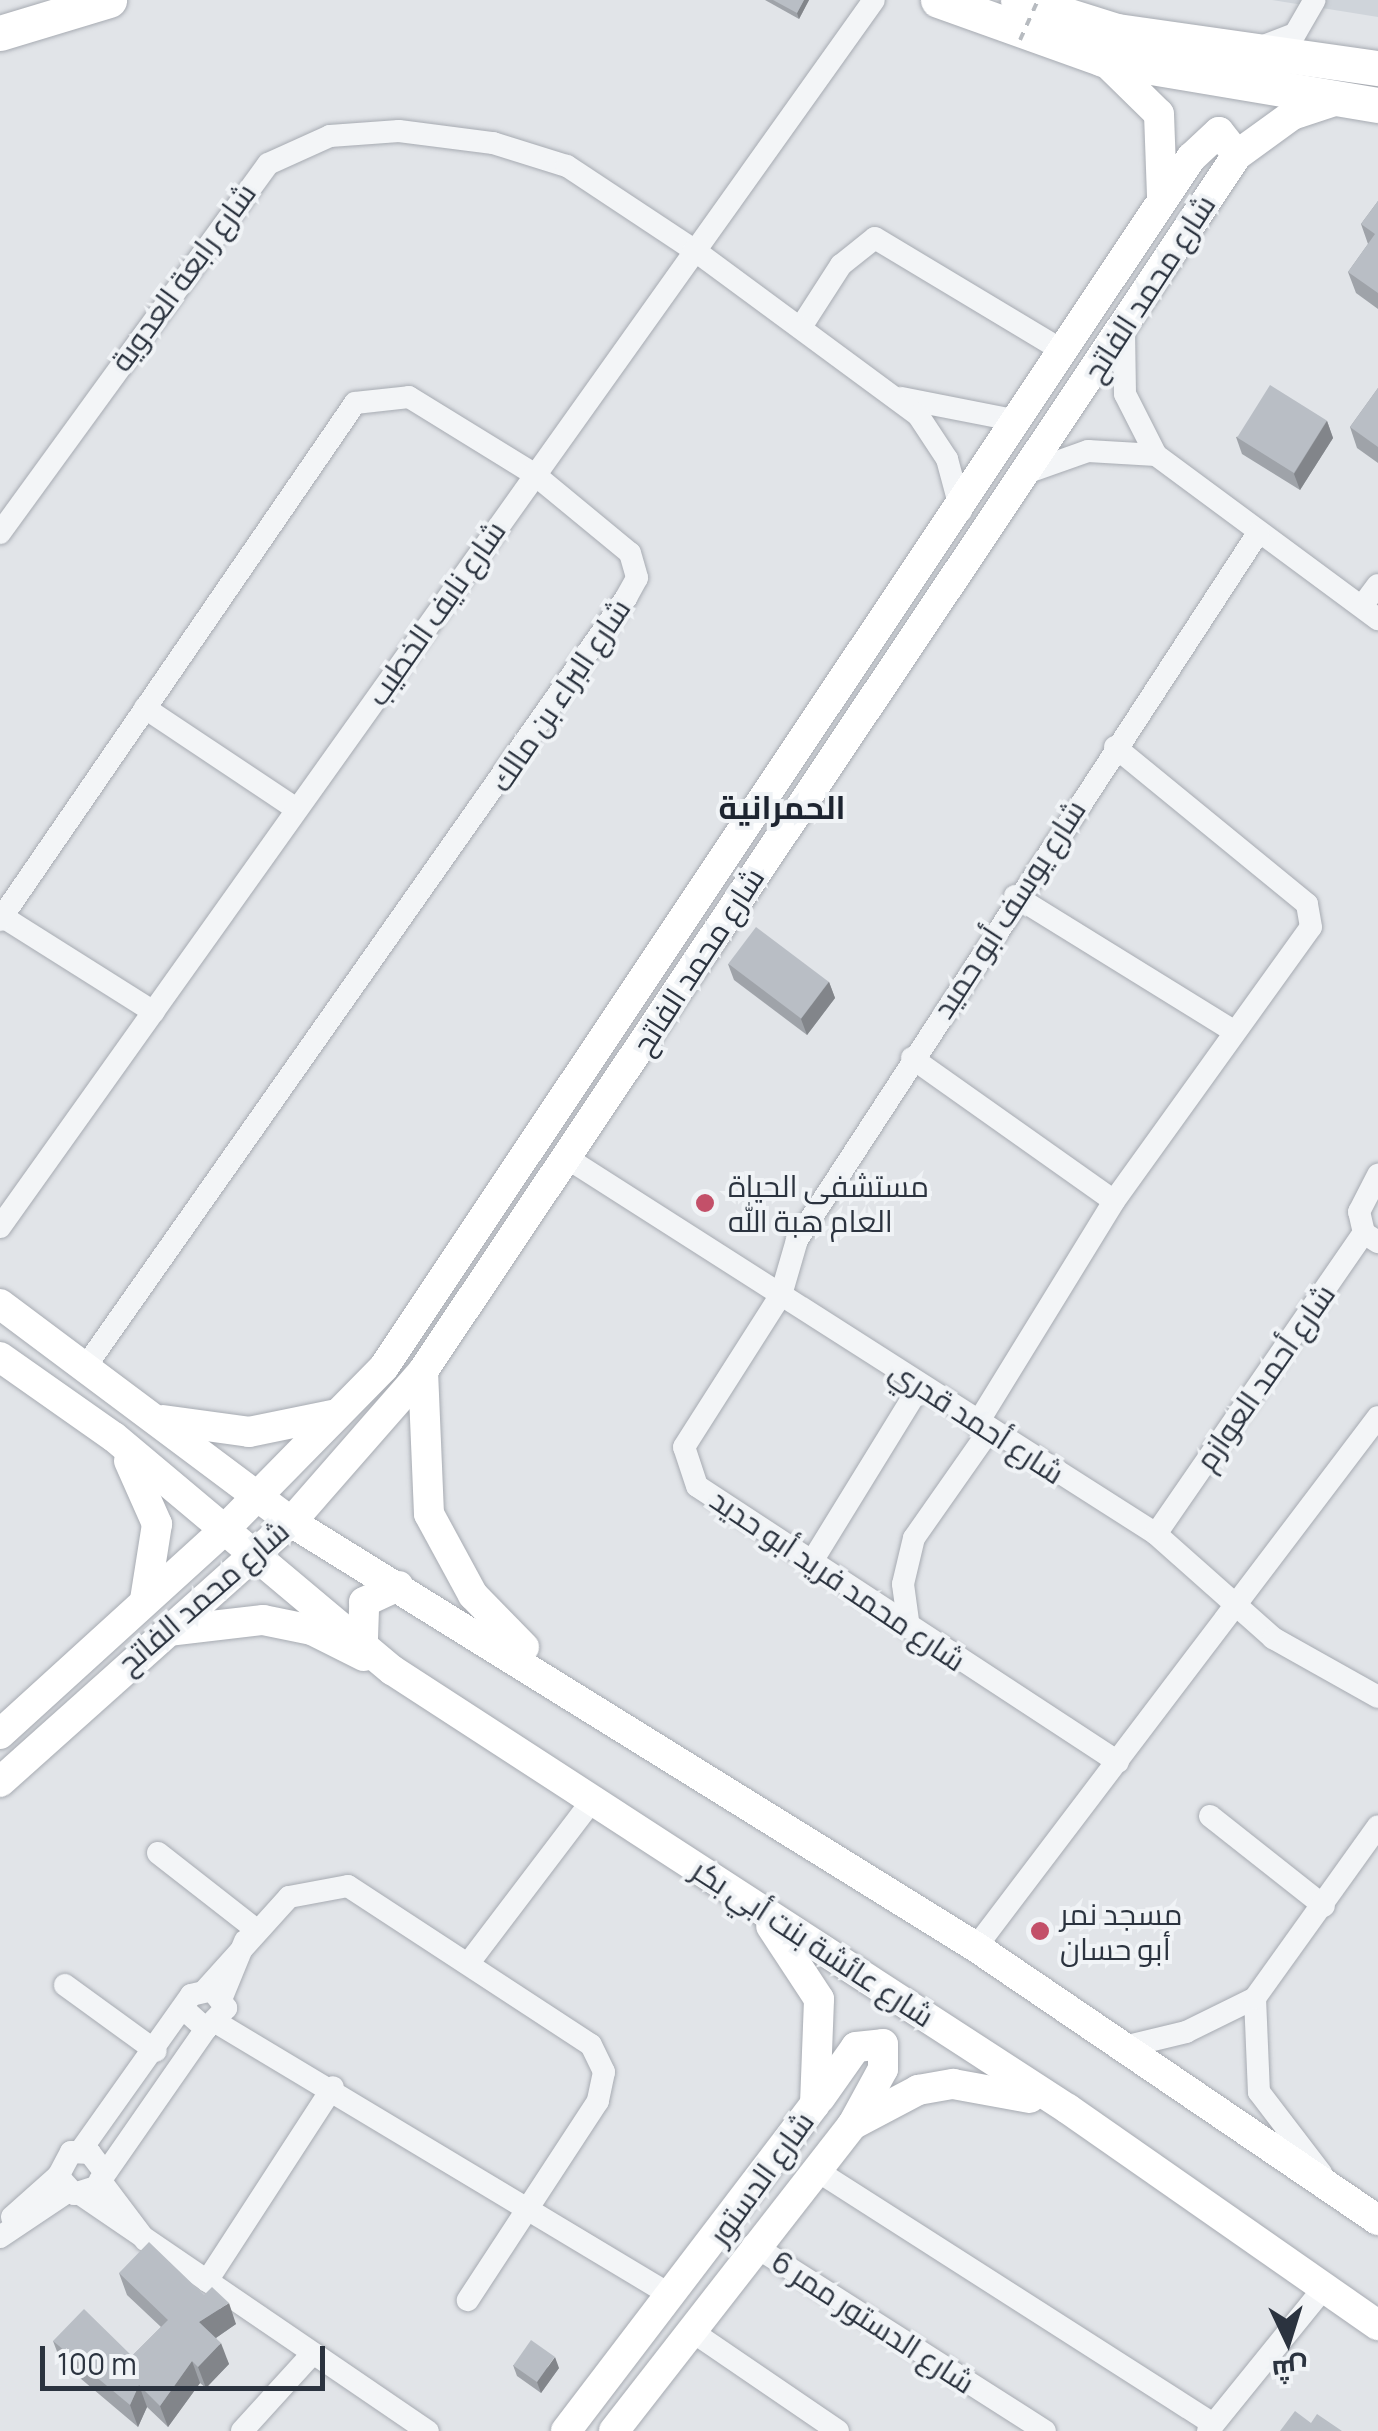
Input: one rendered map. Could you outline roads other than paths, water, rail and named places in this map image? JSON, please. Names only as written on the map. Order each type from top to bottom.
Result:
[{"type":"highway","points":[[0,25],[62,0]]},
{"type":"highway","points":[[0,33],[108,0]]},
{"type":"highway","points":[[938,0],[1102,59],[1378,106]]},
{"type":"highway","points":[[1018,0],[1102,28],[1378,68]]},
{"type":"main road","name":"شارع محمد الفاتح","points":[[0,1734],[258,1498],[384,1367],[961,511],[1162,200],[1159,114],[1146,92],[1102,59]]},
{"type":"main road","name":"شارع محمد الفاتح","points":[[0,1782],[156,1634],[291,1522],[422,1371],[1124,330],[1237,155],[1292,115],[1337,100]]},
{"type":"main road","points":[[1162,200],[1208,137],[1229,136],[1237,155]]},
{"type":"main road","points":[[0,1304],[291,1522],[554,1678],[976,1947],[1378,2220]]},
{"type":"main road","name":"شارع عائشة بنت أبي بكر","points":[[0,1357],[114,1437],[222,1532],[363,1638],[392,1670],[1068,2109],[1378,2325]]},
{"type":"main road","points":[[422,1371],[422,1476],[443,1547],[474,1595],[554,1678]]},
{"type":"main road","points":[[155,1419],[249,1432],[337,1414]]},
{"type":"main road","points":[[114,1437],[157,1524],[145,1600]]},
{"type":"main road","points":[[363,1638],[364,1602],[399,1586]]},
{"type":"main road","points":[[156,1634],[216,1619],[263,1620],[312,1630],[392,1670]]},
{"type":"main road","name":"شارع الدستور","points":[[566,2431],[815,2104],[819,1998],[807,1970],[750,1901]]},
{"type":"main road","points":[[815,2104],[856,2047],[876,2040],[883,2069],[852,2125]]},
{"type":"main road","name":"شارع الدستور","points":[[614,2431],[753,2245],[852,2125],[918,2090],[953,2084],[986,2084],[1068,2109]]},
{"type":"street","name":"شارع نايف الخطيب","points":[[0,1227],[874,0]]},
{"type":"street","points":[[1250,48],[1284,42],[1315,0]]},
{"type":"street","points":[[1302,22],[1301,44],[1315,58]]},
{"type":"street","name":"شارع رابعة العدوية","points":[[0,533],[240,192],[298,145],[399,131],[530,151],[694,250],[898,397],[947,459],[961,511]]},
{"type":"street","points":[[801,327],[841,264],[875,238],[1063,352]]},
{"type":"street","points":[[1124,330],[1125,394],[1156,455],[1370,613],[1378,585]]},
{"type":"street","name":"شارع البراء بن مالك","points":[[1,918],[355,403],[409,397],[534,474],[630,553],[632,588],[86,1366]]},
{"type":"street","name":"شارع رابعة العدوية","points":[[898,397],[1018,421]]},
{"type":"street","points":[[1026,473],[1088,451],[1156,455]]},
{"type":"street","name":"شارع يوسف أبو حميد","points":[[781,1295],[797,1240],[1015,896],[1258,534]]},
{"type":"street","points":[[145,708],[295,808]]},
{"type":"street","points":[[909,1628],[903,1584],[914,1538],[983,1428],[1114,1201],[1312,915],[1115,747]]},
{"type":"street","points":[[1015,896],[1232,1030]]},
{"type":"street","points":[[1,918],[154,1012]]},
{"type":"street","points":[[912,1058],[1114,1201]]},
{"type":"street","name":"شارع أحمد قدري","points":[[567,1158],[983,1428],[1156,1534],[1232,1607],[1378,1697]]},
{"type":"street","points":[[1371,1238],[1360,1212],[1378,1174]]},
{"type":"street","name":"شارع أحمد العوازم","points":[[1156,1534],[1371,1238]]},
{"type":"street","name":"شارع محمد فريد أبو حديد","points":[[781,1295],[683,1462],[697,1486],[1118,1762]]},
{"type":"street","points":[[812,1563],[920,1386]]},
{"type":"street","points":[[976,1947],[1378,1417]]},
{"type":"street","points":[[471,1960],[594,1798]]},
{"type":"street","points":[[1210,1816],[1324,1906]]},
{"type":"street","points":[[1124,2047],[1186,2032],[1255,1998],[1378,1826]]},
{"type":"street","points":[[158,1854],[250,1933]]},
{"type":"street","points":[[4,2228],[69,2187],[101,2174],[216,2009],[250,1933],[306,1888],[348,1886],[471,1960],[590,2045],[604,2072],[598,2101],[468,2300]]},
{"type":"street","points":[[64,1985],[156,2051]]},
{"type":"street","points":[[1255,1998],[1259,2092],[1334,2188]]},
{"type":"street","points":[[428,2431],[69,2187],[63,2157],[81,2150],[185,2010],[216,2009],[333,2088],[530,2204],[672,2296]]},
{"type":"street","points":[[207,2281],[333,2088]]},
{"type":"street","points":[[81,2150],[145,2240]]},
{"type":"street","points":[[816,2170],[1210,2427],[1323,2288]]},
{"type":"street","name":"شارع الدستور ممر 6","points":[[753,2245],[1044,2431]]},
{"type":"street","points":[[690,2330],[838,2431]]},
{"type":"street","points":[[242,2431],[312,2354]]},
{"type":"place","name":"مستشفى الحياة العام هبة الله","points":[[705,1203]]},
{"type":"place","name":"مسجد نمر أبو حسان","points":[[1040,1931]]},
{"type":"district","name":"الحمرانية","points":[[782,807]]}]
